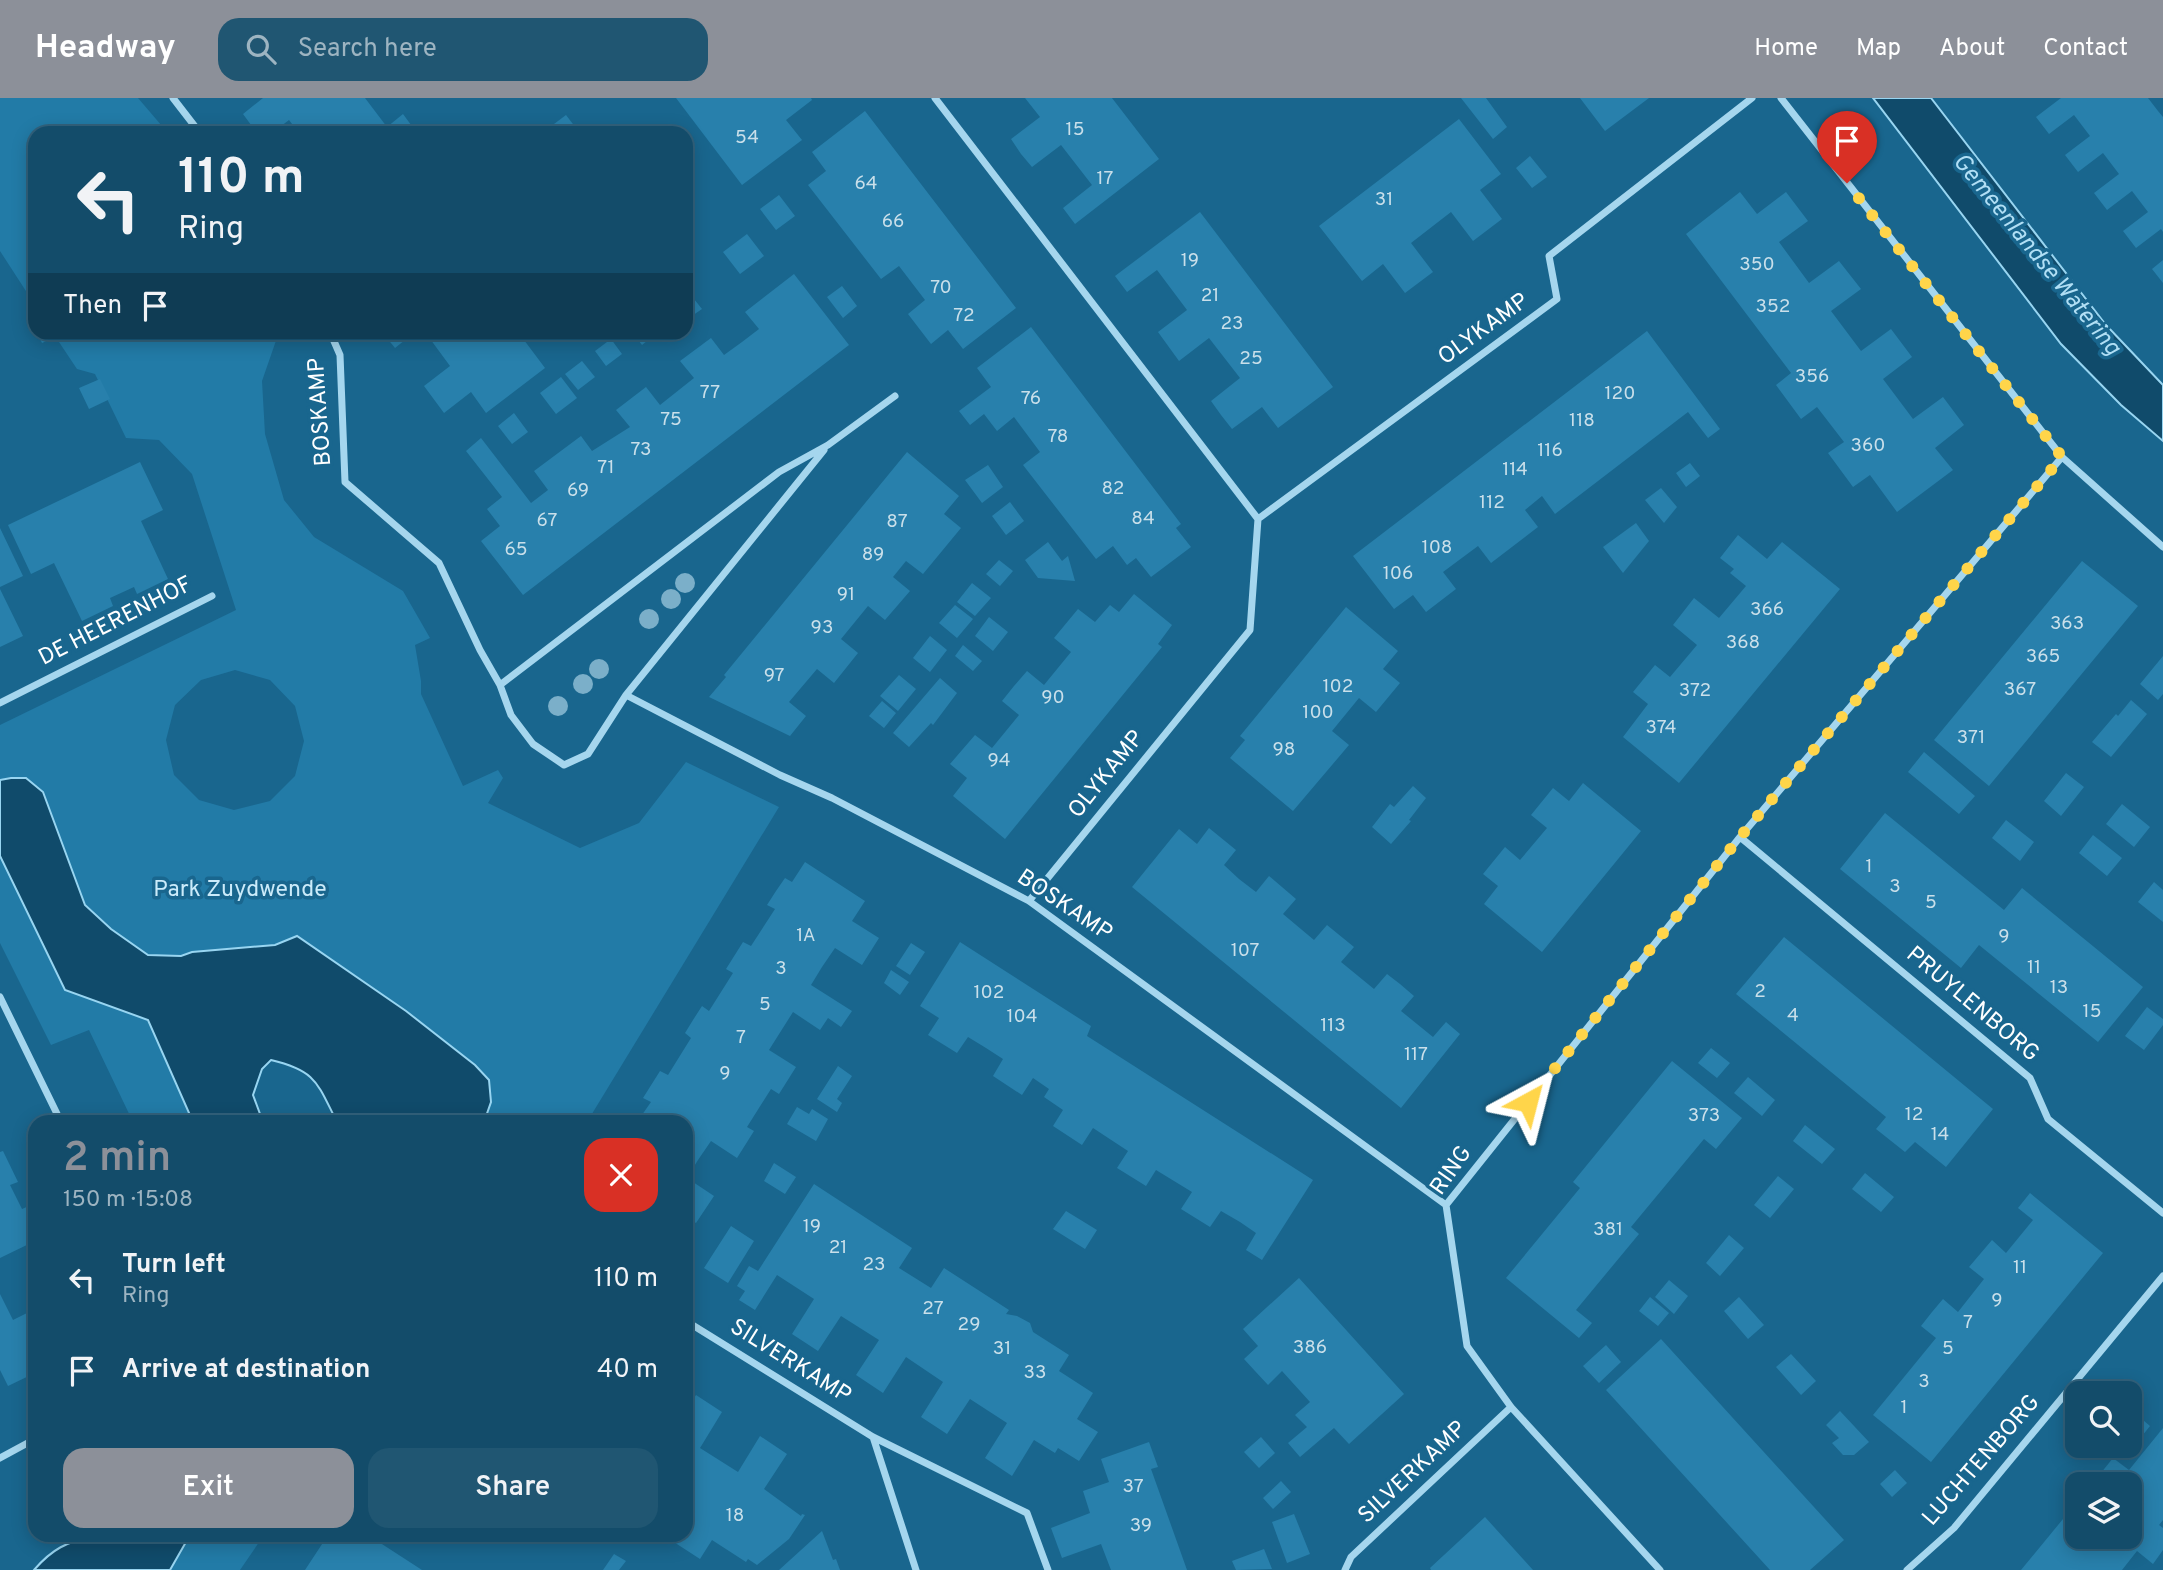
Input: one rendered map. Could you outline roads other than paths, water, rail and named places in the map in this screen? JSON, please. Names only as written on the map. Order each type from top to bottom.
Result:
[{"type":"street","points":[[173,98],[195,126]]},
{"type":"street","points":[[935,98],[1258,519]]},
{"type":"street","name":"OLYKAMP","points":[[1029,901],[1250,630],[1258,519],[1557,299],[1549,256],[1752,98]]},
{"type":"street","points":[[1781,98],[2062,457],[2163,547]]},
{"type":"street","name":"BOSKAMP","points":[[333,340],[340,355],[345,482],[439,564],[480,650],[500,685],[511,715],[533,744],[564,765],[588,754],[626,695],[828,445]]},
{"type":"street","name":"BOSKAMP","points":[[500,685],[779,472],[828,445],[895,396]]},
{"type":"street","name":"RING","points":[[1660,1570],[1511,1407],[1467,1346],[1446,1205],[1740,837],[2062,457]]},
{"type":"street","name":"DE HEERENHOF","points":[[0,702],[212,596]]},
{"type":"street","name":"BOSKAMP","points":[[626,695],[1029,901],[1446,1205]]},
{"type":"street","name":"PRUYLENBORG","points":[[1740,837],[2030,1077],[2048,1119],[2163,1213]]},
{"type":"street","points":[[0,997],[58,1115]]},
{"type":"street","name":"LUCHTENBORG","points":[[1907,1570],[1954,1528],[2163,1276]]},
{"type":"street","name":"SILVERKAMP","points":[[693,1325],[873,1437],[1027,1513],[1048,1570]]},
{"type":"street","name":"SILVERKAMP","points":[[1345,1570],[1350,1557],[1511,1407]]},
{"type":"street","points":[[873,1437],[916,1570]]},
{"type":"street","points":[[0,1458],[28,1443]]},
{"type":"water","name":"Gemeenlandse Watering","points":[[1873,98],[1931,98],[2106,325],[2163,385],[2163,441],[2121,405],[2061,344]]},
{"type":"water","points":[[26,778],[43,792],[85,905],[111,929],[148,955],[181,956],[192,952],[275,945],[297,936],[406,1011],[475,1065],[489,1080],[491,1102],[486,1115],[334,1115],[314,1080],[298,1069],[271,1060],[262,1069],[253,1095],[260,1115],[190,1115],[148,1020],[65,990],[0,856],[0,780]]},
{"type":"water","points":[[73,1542],[186,1542],[170,1570],[34,1570],[47,1556]]},
{"type":"park label","name":"Park Zuydwende","points":[[240,890]]}]
